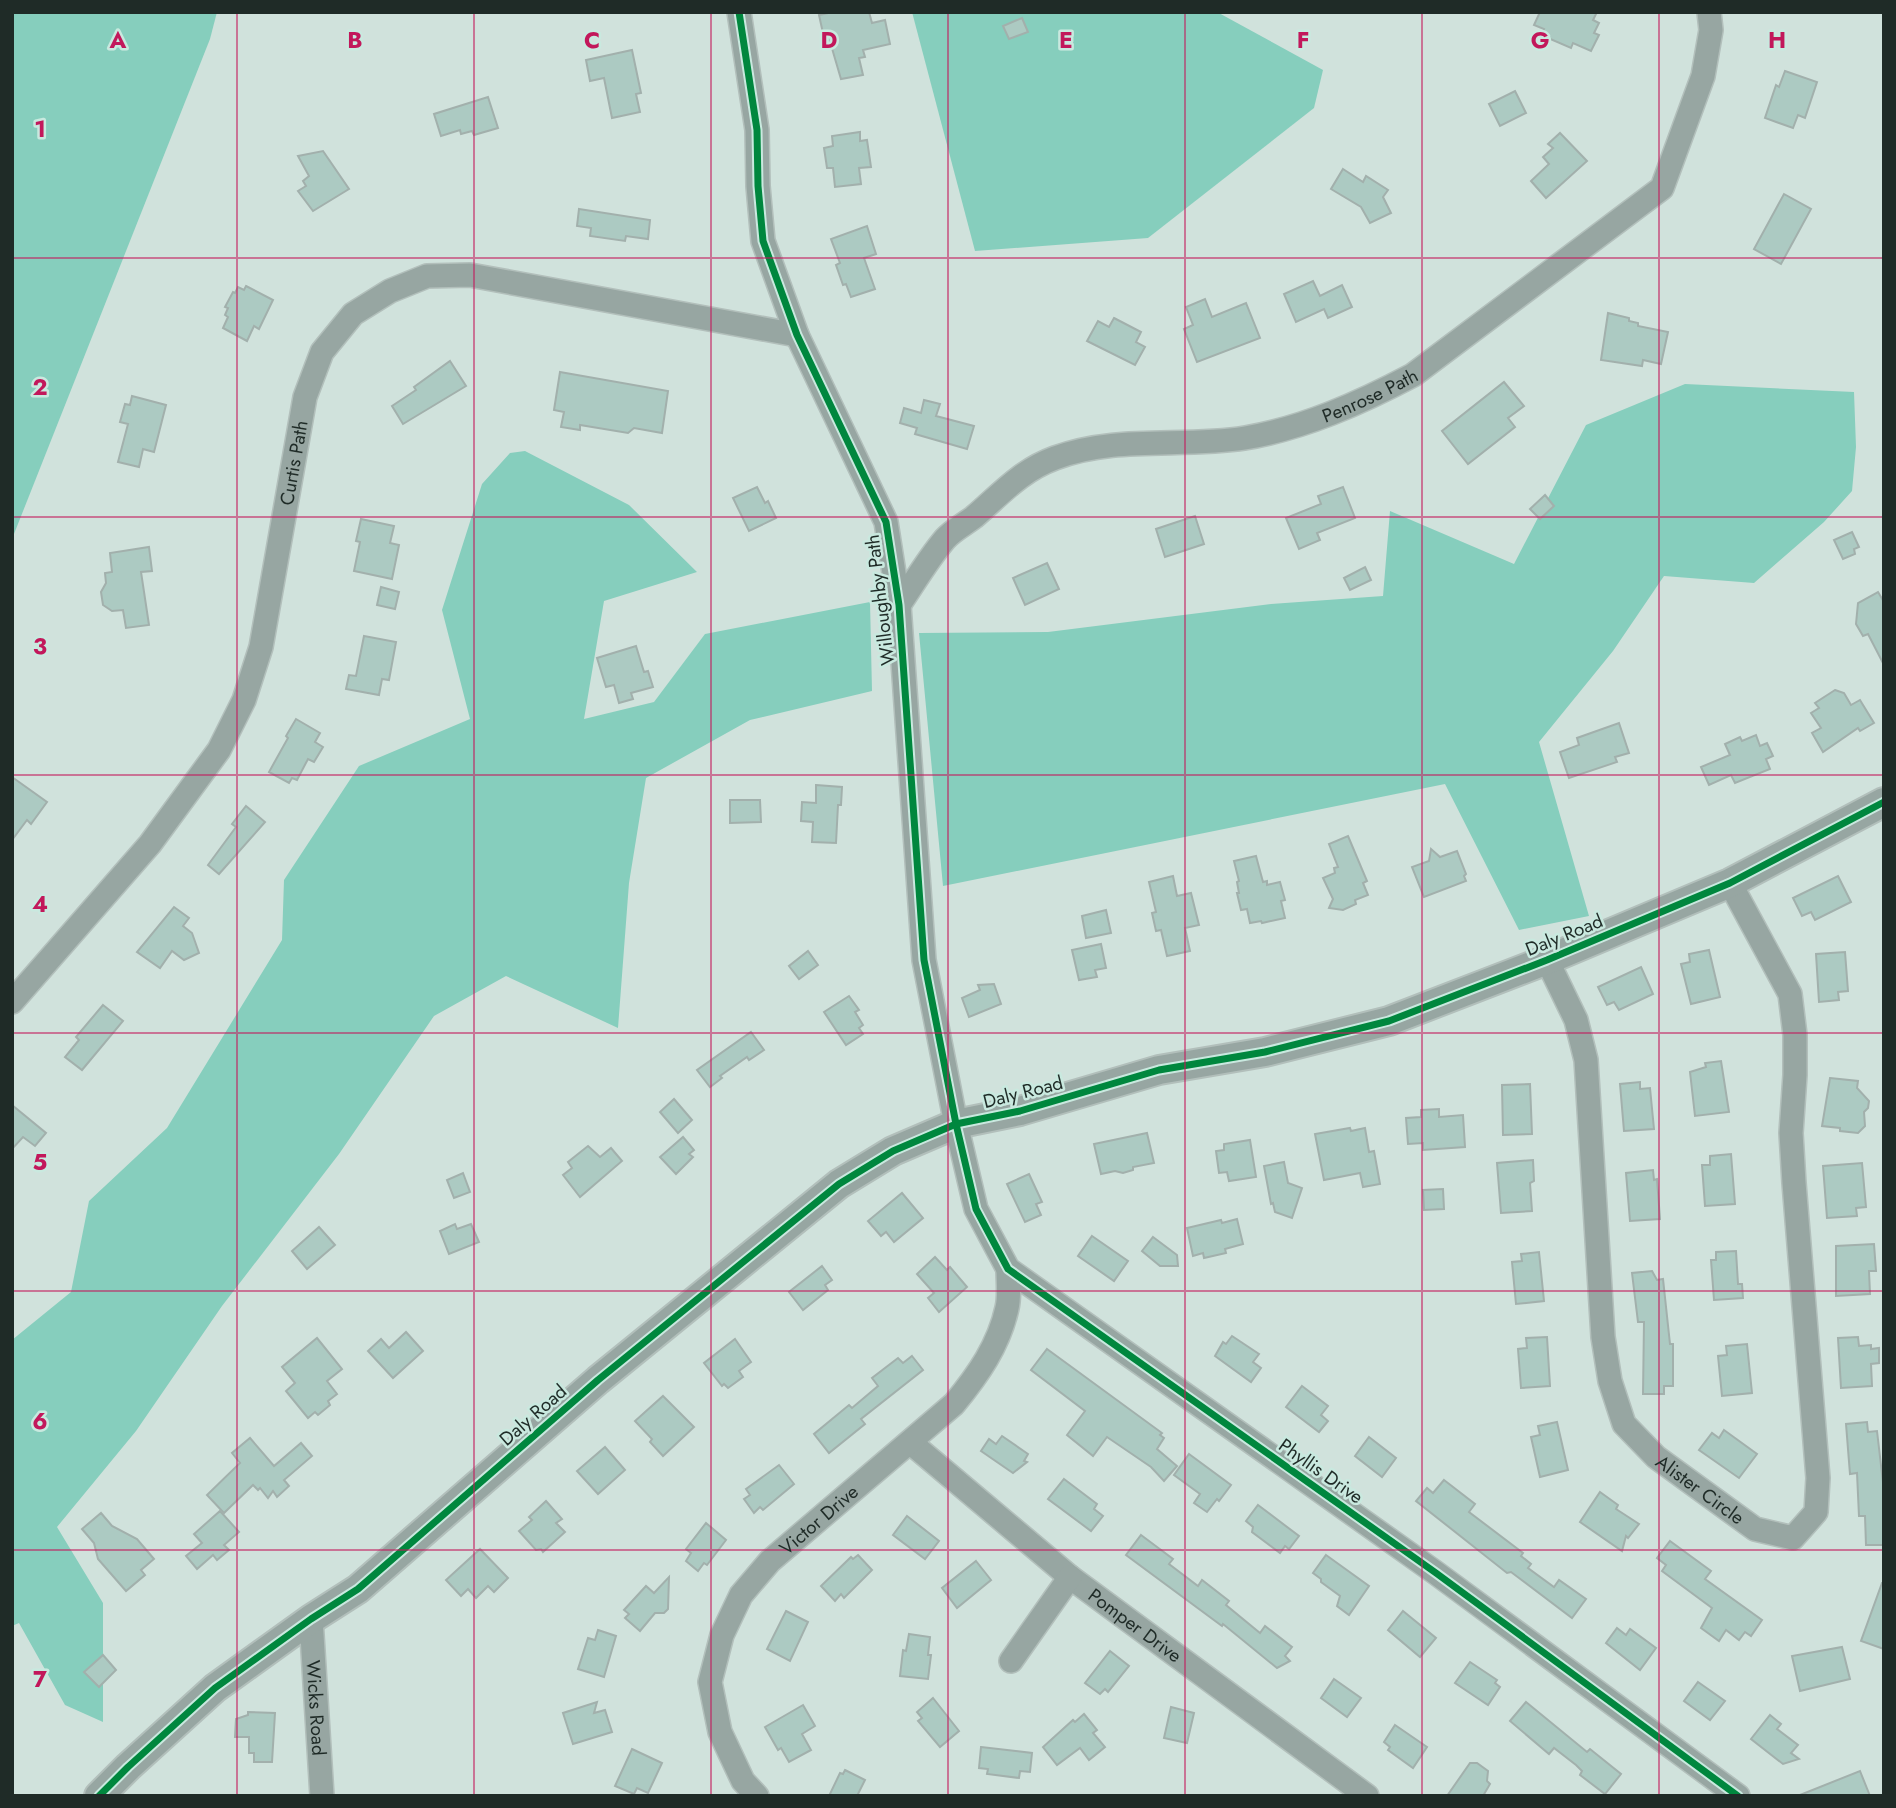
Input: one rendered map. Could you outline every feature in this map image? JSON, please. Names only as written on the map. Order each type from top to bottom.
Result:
[{"type":"street","name":"Willoughby Path","points":[[738,12],[757,130],[763,241],[797,335],[886,522],[899,605],[924,960],[956,1124]]},
{"type":"street","name":"Penrose Path","points":[[899,605],[946,538],[1025,472],[1053,458],[1091,447],[1244,438],[1319,419],[1371,397],[1413,375],[1662,188],[1703,76],[1711,30],[1709,12]]},
{"type":"street","name":"Curtis Path","points":[[12,1002],[150,844],[219,750],[244,700],[261,647],[305,397],[322,352],[353,314],[390,290],[427,276],[470,275],[797,335]]},
{"type":"street","name":"Daly Road","points":[[99,1796],[215,1688],[358,1589],[598,1380],[839,1184],[893,1151],[956,1124],[1020,1111],[1159,1070],[1265,1052],[1389,1021],[1547,960],[1730,883],[1884,802]]},
{"type":"street","name":"Alister Circle","points":[[1547,960],[1576,1020],[1586,1060],[1604,1337],[1610,1381],[1623,1424],[1656,1457],[1755,1529],[1793,1538],[1816,1512],[1818,1478],[1792,1146],[1795,1035],[1790,994],[1730,883]]},
{"type":"street","name":"Phyllis Drive","points":[[956,1124],[976,1209],[1008,1269],[1436,1573],[1738,1796]]},
{"type":"street","name":"Victor Drive","points":[[757,1796],[743,1781],[720,1732],[710,1682],[722,1635],[741,1595],[770,1561],[911,1443],[954,1404],[979,1375],[996,1340],[1008,1306],[1008,1269]]},
{"type":"street","name":"Pomper Drive","points":[[911,1443],[1070,1577],[1367,1796]]},
{"type":"street","points":[[1011,1661],[1070,1577]]},
{"type":"street","name":"Wicks Road","points":[[311,1619],[323,1795]]},
{"type":"green space","points":[[12,12],[217,12],[210,39],[12,539]]},
{"type":"green space","points":[[912,12],[1217,12],[1323,70],[1314,108],[1148,238],[975,251]]},
{"type":"green space","points":[[1685,384],[1854,392],[1856,447],[1852,491],[1824,522],[1754,583],[1664,576],[1613,651],[1539,742],[1589,916],[1519,930],[1445,784],[943,886],[919,633],[1048,632],[1271,604],[1383,596],[1390,511],[1514,564],[1586,425]]},
{"type":"green space","points":[[525,451],[629,505],[697,572],[604,601],[584,719],[654,702],[705,634],[870,602],[872,691],[750,720],[646,778],[629,883],[618,1028],[506,976],[434,1016],[339,1154],[222,1306],[136,1431],[57,1527],[103,1603],[103,1722],[65,1705],[19,1623],[12,1626],[12,1340],[71,1292],[89,1201],[167,1128],[282,940],[284,880],[359,766],[470,719],[442,610],[482,484],[510,453]]},
{"type":"building","points":[[833,12],[869,12],[872,23],[885,20],[890,44],[863,50],[865,57],[859,58],[863,75],[841,79],[831,45],[826,47],[819,15]]},
{"type":"building","points":[[1540,12],[1597,12],[1593,20],[1599,23],[1594,33],[1599,35],[1591,51],[1573,43],[1571,48],[1541,35],[1544,29],[1534,25]]},
{"type":"building","points":[[1022,18],[1028,32],[1009,39],[1003,26]]},
{"type":"building","points":[[632,50],[641,93],[636,94],[640,112],[612,118],[604,78],[590,81],[586,60]]},
{"type":"building","points":[[1785,71],[1817,82],[1805,118],[1798,115],[1793,128],[1765,118],[1776,85],[1779,87]]},
{"type":"building","points":[[1515,91],[1526,113],[1500,126],[1489,104]]},
{"type":"building","points":[[488,97],[498,128],[474,135],[472,131],[461,134],[460,130],[441,136],[434,114]]},
{"type":"building","points":[[860,132],[860,141],[867,140],[871,167],[859,168],[861,184],[835,187],[833,168],[827,168],[824,148],[833,146],[832,136]]},
{"type":"building","points":[[1560,133],[1587,161],[1546,198],[1531,181],[1549,164],[1543,157],[1553,148],[1548,144]]},
{"type":"building","points":[[323,151],[349,189],[313,211],[298,191],[306,186],[303,181],[309,176],[298,156]]},
{"type":"building","points":[[1343,169],[1363,182],[1366,176],[1388,190],[1383,197],[1391,213],[1370,223],[1361,207],[1331,189]]},
{"type":"building","points":[[1784,194],[1811,209],[1781,264],[1754,249]]},
{"type":"building","points":[[579,209],[650,220],[648,239],[626,236],[625,241],[590,236],[591,228],[577,226]]},
{"type":"building","points":[[867,226],[876,254],[864,258],[875,289],[851,297],[846,284],[843,285],[836,265],[840,263],[831,239]]},
{"type":"building","points":[[1313,281],[1320,296],[1342,285],[1352,307],[1328,318],[1324,309],[1296,322],[1284,294]]},
{"type":"building","points":[[246,286],[273,300],[259,329],[254,326],[247,341],[223,328],[228,317],[225,315],[228,308],[225,307],[233,292],[235,293],[238,287],[244,290]]},
{"type":"building","points":[[1205,299],[1212,317],[1246,303],[1260,338],[1197,362],[1184,329],[1193,325],[1186,307]]},
{"type":"building","points":[[1608,313],[1629,318],[1629,321],[1638,323],[1638,326],[1668,332],[1661,364],[1643,360],[1642,366],[1601,360]]},
{"type":"building","points":[[1114,318],[1141,332],[1136,342],[1145,347],[1135,365],[1087,341],[1098,321],[1109,327]]},
{"type":"building","points":[[450,361],[466,386],[403,424],[392,406]]},
{"type":"building","points":[[560,372],[668,391],[662,433],[634,428],[628,433],[580,425],[580,430],[561,427],[564,412],[554,410]]},
{"type":"building","points":[[1504,382],[1524,406],[1508,418],[1515,427],[1468,464],[1442,431]]},
{"type":"building","points":[[132,396],[166,405],[154,452],[143,449],[139,467],[118,462],[128,424],[120,422],[125,404],[130,405]]},
{"type":"building","points":[[924,400],[940,404],[936,416],[974,426],[967,449],[915,434],[917,428],[900,423],[904,408],[921,413]]},
{"type":"building","points":[[757,487],[776,518],[749,531],[733,498]]},
{"type":"building","points":[[1343,487],[1355,518],[1317,533],[1320,540],[1299,549],[1286,518],[1321,504],[1318,496]]},
{"type":"building","points":[[1545,495],[1554,506],[1540,519],[1530,509]]},
{"type":"building","points":[[1195,516],[1204,544],[1165,557],[1156,529]]},
{"type":"building","points":[[361,519],[394,526],[390,543],[399,545],[392,579],[354,571]]},
{"type":"building","points":[[1852,532],[1859,547],[1854,549],[1855,554],[1843,559],[1834,540]]},
{"type":"building","points":[[149,547],[152,571],[141,572],[149,625],[126,628],[123,610],[112,611],[103,605],[101,592],[106,583],[105,573],[112,572],[110,553]]},
{"type":"building","points":[[1047,563],[1059,589],[1025,605],[1013,578]]},
{"type":"building","points":[[1365,567],[1371,580],[1350,590],[1344,578]]},
{"type":"building","points":[[381,587],[399,592],[395,609],[377,605]]},
{"type":"building","points":[[1878,592],[1884,602],[1884,665],[1868,634],[1863,636],[1856,624],[1858,603]]},
{"type":"building","points":[[364,636],[396,642],[389,680],[382,679],[379,695],[346,689],[349,675],[356,676]]},
{"type":"building","points":[[636,646],[644,672],[648,671],[653,687],[631,693],[633,699],[619,703],[614,685],[606,687],[597,658]]},
{"type":"building","points":[[1835,690],[1844,693],[1851,705],[1860,700],[1874,723],[1860,731],[1858,728],[1823,752],[1812,733],[1821,728],[1811,713],[1819,708],[1815,703]]},
{"type":"building","points":[[296,719],[320,733],[315,742],[323,747],[314,762],[308,759],[297,780],[292,778],[289,783],[269,772]]},
{"type":"building","points":[[1619,723],[1629,753],[1615,757],[1617,762],[1569,778],[1560,752],[1579,745],[1577,738]]},
{"type":"building","points":[[1756,735],[1760,746],[1767,743],[1773,756],[1766,759],[1770,769],[1735,783],[1731,775],[1709,785],[1701,767],[1730,755],[1725,744],[1740,737],[1742,741]]},
{"type":"building","points":[[12,777],[47,802],[31,824],[27,820],[12,840]]},
{"type":"building","points":[[816,785],[842,787],[836,843],[812,842],[813,822],[801,821],[802,802],[816,803]]},
{"type":"building","points":[[730,800],[760,800],[761,822],[730,823]]},
{"type":"building","points":[[246,806],[265,822],[219,874],[208,865],[236,827],[232,824]]},
{"type":"building","points":[[1348,836],[1367,881],[1363,883],[1368,895],[1355,900],[1356,904],[1343,910],[1329,908],[1333,899],[1323,878],[1335,873],[1334,868],[1338,867],[1329,844]]},
{"type":"building","points":[[1431,849],[1440,857],[1457,851],[1466,881],[1424,897],[1412,867],[1429,861]]},
{"type":"building","points":[[1256,856],[1263,882],[1267,881],[1267,885],[1280,882],[1285,900],[1281,901],[1285,918],[1250,923],[1247,909],[1241,910],[1237,893],[1239,881],[1234,861]]},
{"type":"building","points":[[1173,876],[1177,896],[1191,893],[1199,925],[1185,928],[1190,951],[1167,956],[1161,930],[1156,931],[1152,913],[1156,912],[1149,882]]},
{"type":"building","points":[[1838,876],[1851,902],[1815,920],[1811,912],[1802,916],[1793,898]]},
{"type":"building","points":[[174,907],[189,918],[183,926],[192,933],[199,953],[184,960],[172,951],[160,968],[137,952]]},
{"type":"building","points":[[1106,910],[1111,933],[1086,938],[1082,916]]},
{"type":"building","points":[[1101,944],[1106,968],[1095,970],[1097,977],[1079,980],[1072,950]]},
{"type":"building","points":[[1709,950],[1720,997],[1691,1004],[1681,964],[1690,962],[1689,954]]},
{"type":"building","points":[[808,951],[818,965],[799,979],[789,966]]},
{"type":"building","points":[[1845,952],[1848,991],[1838,992],[1839,1000],[1819,1002],[1816,954]]},
{"type":"building","points":[[1641,967],[1653,994],[1619,1010],[1614,1002],[1607,1005],[1598,987]]},
{"type":"building","points":[[994,984],[1001,1004],[969,1017],[962,998],[980,990],[978,985]]},
{"type":"building","points":[[849,996],[859,1010],[855,1012],[863,1025],[859,1028],[863,1034],[846,1045],[824,1012]]},
{"type":"building","points":[[103,1005],[123,1021],[82,1070],[65,1057],[79,1040],[76,1037]]},
{"type":"building","points":[[751,1032],[764,1050],[749,1060],[747,1057],[720,1076],[722,1078],[710,1087],[697,1070]]},
{"type":"building","points":[[1721,1061],[1729,1112],[1695,1116],[1690,1072],[1706,1067],[1705,1063]]},
{"type":"building","points":[[1830,1078],[1858,1081],[1857,1088],[1869,1101],[1864,1112],[1865,1126],[1858,1133],[1822,1126]]},
{"type":"building","points":[[1640,1082],[1640,1089],[1650,1088],[1654,1129],[1624,1131],[1620,1084]]},
{"type":"building","points":[[1530,1084],[1532,1134],[1503,1135],[1502,1085]]},
{"type":"building","points":[[674,1099],[692,1120],[678,1133],[660,1112]]},
{"type":"building","points":[[12,1105],[46,1133],[35,1146],[23,1137],[12,1149]]},
{"type":"building","points":[[1439,1109],[1439,1117],[1463,1115],[1465,1147],[1423,1150],[1423,1143],[1408,1144],[1406,1118],[1421,1117],[1421,1110]]},
{"type":"building","points":[[1350,1128],[1351,1131],[1365,1128],[1369,1152],[1374,1151],[1380,1184],[1363,1187],[1360,1173],[1324,1180],[1315,1134]]},
{"type":"building","points":[[1147,1133],[1154,1163],[1133,1167],[1133,1170],[1123,1173],[1115,1171],[1101,1174],[1094,1144]]},
{"type":"building","points":[[683,1137],[694,1150],[689,1154],[693,1157],[676,1174],[660,1157]]},
{"type":"building","points":[[1250,1140],[1256,1177],[1229,1181],[1227,1172],[1219,1173],[1216,1151],[1224,1150],[1224,1144]]},
{"type":"building","points":[[588,1146],[600,1157],[611,1148],[622,1161],[580,1197],[563,1175],[572,1168],[568,1162]]},
{"type":"building","points":[[1731,1154],[1735,1204],[1705,1206],[1702,1165],[1710,1165],[1710,1156]]},
{"type":"building","points":[[1533,1160],[1534,1181],[1530,1183],[1532,1211],[1501,1213],[1497,1163]]},
{"type":"building","points":[[1284,1162],[1288,1183],[1302,1188],[1292,1218],[1275,1212],[1264,1166]]},
{"type":"building","points":[[1862,1163],[1866,1207],[1856,1208],[1857,1216],[1827,1218],[1823,1166]]},
{"type":"building","points":[[1653,1170],[1654,1180],[1657,1179],[1660,1219],[1630,1221],[1626,1173]]},
{"type":"building","points":[[463,1173],[470,1192],[454,1198],[447,1180]]},
{"type":"building","points":[[1029,1174],[1042,1202],[1036,1204],[1041,1215],[1025,1222],[1007,1184]]},
{"type":"building","points":[[1443,1189],[1444,1209],[1424,1210],[1423,1190]]},
{"type":"building","points":[[902,1193],[923,1218],[894,1242],[886,1232],[881,1236],[868,1221]]},
{"type":"building","points":[[1237,1219],[1243,1244],[1225,1249],[1226,1253],[1204,1258],[1203,1253],[1193,1256],[1187,1228]]},
{"type":"building","points":[[455,1224],[457,1229],[471,1224],[479,1242],[449,1254],[440,1231]]},
{"type":"building","points":[[319,1227],[335,1245],[307,1269],[292,1251]]},
{"type":"building","points":[[1092,1236],[1128,1261],[1114,1281],[1078,1256]]},
{"type":"building","points":[[1153,1237],[1177,1255],[1178,1266],[1160,1266],[1142,1251]]},
{"type":"building","points":[[1874,1244],[1876,1271],[1869,1271],[1870,1294],[1836,1296],[1836,1246]]},
{"type":"building","points":[[1736,1251],[1738,1284],[1742,1284],[1743,1298],[1714,1300],[1711,1260],[1716,1260],[1716,1252]]},
{"type":"building","points":[[1539,1252],[1544,1301],[1516,1304],[1512,1262],[1522,1261],[1521,1254]]},
{"type":"building","points":[[935,1257],[947,1270],[950,1267],[967,1287],[939,1312],[928,1298],[934,1293],[917,1274]]},
{"type":"building","points":[[822,1266],[832,1280],[825,1285],[828,1290],[803,1310],[789,1292]]},
{"type":"building","points":[[1652,1271],[1657,1280],[1663,1279],[1670,1344],[1673,1344],[1673,1386],[1664,1386],[1664,1394],[1643,1394],[1644,1322],[1638,1322],[1632,1273]]},
{"type":"building","points":[[406,1332],[423,1351],[393,1378],[368,1351],[381,1339],[389,1348]]},
{"type":"building","points":[[1232,1336],[1259,1354],[1253,1362],[1261,1368],[1251,1382],[1215,1356],[1223,1342],[1226,1344]]},
{"type":"building","points":[[1547,1337],[1550,1386],[1521,1388],[1518,1349],[1527,1348],[1526,1338]]},
{"type":"building","points":[[1858,1337],[1859,1346],[1871,1345],[1871,1349],[1879,1348],[1879,1363],[1871,1364],[1872,1386],[1841,1388],[1838,1338]]},
{"type":"building","points":[[317,1338],[342,1369],[327,1381],[337,1394],[328,1401],[330,1405],[318,1415],[315,1412],[308,1418],[286,1391],[295,1383],[282,1367]]},
{"type":"building","points":[[735,1339],[751,1362],[739,1371],[743,1377],[728,1388],[724,1384],[722,1386],[704,1363]]},
{"type":"building","points":[[1747,1344],[1752,1393],[1722,1396],[1718,1356],[1727,1355],[1726,1346]]},
{"type":"building","points":[[1047,1349],[1162,1433],[1160,1435],[1164,1438],[1157,1449],[1177,1466],[1164,1481],[1151,1467],[1107,1437],[1093,1456],[1067,1435],[1085,1411],[1031,1370]]},
{"type":"building","points":[[912,1356],[923,1370],[861,1419],[865,1424],[829,1453],[814,1434],[849,1405],[852,1408],[878,1386],[872,1378],[898,1358],[903,1363]]},
{"type":"building","points":[[1302,1386],[1328,1406],[1321,1415],[1328,1421],[1319,1432],[1286,1407]]},
{"type":"building","points":[[663,1396],[694,1427],[663,1456],[635,1421]]},
{"type":"building","points":[[1557,1422],[1568,1470],[1540,1477],[1531,1437],[1540,1435],[1538,1426]]},
{"type":"building","points":[[1867,1422],[1868,1432],[1877,1431],[1884,1491],[1884,1545],[1866,1545],[1865,1516],[1859,1516],[1857,1473],[1850,1474],[1846,1424]]},
{"type":"building","points":[[1724,1430],[1757,1454],[1739,1478],[1699,1450],[1712,1433],[1719,1438]]},
{"type":"building","points":[[1002,1436],[1028,1454],[1024,1461],[1027,1462],[1013,1473],[981,1451],[989,1439],[996,1444]]},
{"type":"building","points":[[1369,1437],[1396,1458],[1382,1477],[1355,1456]]},
{"type":"building","points":[[250,1438],[274,1466],[301,1443],[312,1456],[284,1480],[289,1486],[277,1497],[273,1491],[268,1498],[260,1488],[258,1490],[253,1485],[224,1513],[207,1495],[240,1463],[232,1453]]},
{"type":"building","points":[[605,1447],[625,1470],[598,1494],[577,1471]]},
{"type":"building","points":[[1189,1454],[1231,1485],[1207,1512],[1194,1503],[1200,1494],[1174,1475]]},
{"type":"building","points":[[779,1465],[794,1484],[763,1510],[760,1507],[754,1513],[744,1499],[750,1495],[746,1489]]},
{"type":"building","points":[[1064,1479],[1097,1504],[1094,1509],[1103,1516],[1091,1531],[1048,1499]]},
{"type":"building","points":[[1444,1480],[1475,1504],[1469,1512],[1523,1553],[1521,1556],[1531,1564],[1528,1568],[1554,1587],[1559,1580],[1586,1599],[1572,1618],[1511,1572],[1507,1573],[1416,1501],[1427,1488],[1433,1493]]},
{"type":"building","points":[[1600,1492],[1618,1505],[1616,1509],[1639,1524],[1628,1538],[1626,1536],[1622,1551],[1580,1522]]},
{"type":"building","points":[[546,1501],[562,1519],[556,1523],[565,1532],[543,1552],[541,1549],[536,1550],[519,1531],[532,1520],[529,1517]]},
{"type":"building","points":[[1258,1505],[1299,1536],[1289,1549],[1285,1546],[1280,1553],[1252,1532],[1253,1527],[1246,1521]]},
{"type":"building","points":[[220,1511],[239,1532],[224,1545],[229,1550],[217,1560],[213,1555],[197,1569],[186,1556],[202,1543],[194,1534]]},
{"type":"building","points":[[101,1513],[112,1526],[137,1539],[154,1559],[141,1570],[145,1575],[126,1591],[98,1559],[94,1543],[82,1529]]},
{"type":"building","points":[[907,1516],[939,1541],[925,1559],[893,1535]]},
{"type":"building","points":[[706,1523],[726,1540],[707,1565],[704,1563],[698,1571],[686,1561],[691,1553],[686,1549]]},
{"type":"building","points":[[1141,1535],[1173,1559],[1169,1564],[1198,1586],[1202,1580],[1229,1601],[1226,1605],[1260,1633],[1265,1626],[1292,1647],[1285,1656],[1290,1661],[1277,1668],[1223,1624],[1222,1626],[1126,1555]]},
{"type":"building","points":[[1670,1541],[1711,1571],[1705,1579],[1762,1620],[1751,1636],[1745,1632],[1739,1640],[1726,1630],[1719,1641],[1701,1628],[1712,1608],[1662,1571],[1666,1565],[1657,1558]]},
{"type":"building","points":[[480,1549],[508,1578],[494,1592],[488,1586],[476,1598],[468,1589],[461,1596],[446,1580]]},
{"type":"building","points":[[858,1555],[872,1570],[844,1598],[841,1594],[835,1601],[821,1586],[851,1557],[853,1559]]},
{"type":"building","points":[[1326,1555],[1369,1586],[1349,1615],[1337,1606],[1340,1596],[1313,1573]]},
{"type":"building","points":[[976,1561],[991,1580],[957,1608],[942,1588]]},
{"type":"building","points":[[669,1577],[668,1609],[664,1613],[655,1613],[640,1631],[625,1618],[629,1614],[624,1610],[646,1586],[654,1593]]},
{"type":"building","points":[[1884,1583],[1884,1649],[1861,1641]]},
{"type":"building","points":[[786,1611],[808,1622],[790,1661],[767,1649]]},
{"type":"building","points":[[1403,1611],[1436,1638],[1420,1657],[1388,1630]]},
{"type":"building","points":[[1617,1628],[1626,1635],[1630,1629],[1656,1648],[1640,1670],[1606,1643]]},
{"type":"building","points":[[598,1630],[616,1636],[604,1677],[578,1669],[588,1638],[595,1640]]},
{"type":"building","points":[[909,1634],[930,1637],[928,1679],[900,1676],[903,1650],[906,1651]]},
{"type":"building","points":[[1842,1647],[1850,1679],[1800,1691],[1792,1656]]},
{"type":"building","points":[[1110,1651],[1129,1666],[1108,1692],[1105,1689],[1100,1694],[1085,1683]]},
{"type":"building","points":[[103,1655],[116,1670],[99,1687],[84,1672]]},
{"type":"building","points":[[1470,1662],[1497,1680],[1495,1683],[1500,1687],[1488,1705],[1455,1683]]},
{"type":"building","points":[[1334,1679],[1361,1698],[1347,1717],[1321,1698]]},
{"type":"building","points":[[1698,1682],[1725,1701],[1710,1720],[1684,1701]]},
{"type":"building","points":[[933,1698],[959,1731],[940,1747],[918,1721],[922,1718],[917,1712]]},
{"type":"building","points":[[597,1702],[594,1713],[605,1710],[612,1732],[573,1744],[563,1713]]},
{"type":"building","points":[[1526,1702],[1587,1752],[1590,1749],[1621,1774],[1605,1794],[1580,1775],[1582,1771],[1554,1748],[1549,1754],[1510,1721]]},
{"type":"building","points":[[803,1705],[815,1726],[802,1734],[811,1750],[789,1762],[781,1748],[778,1750],[765,1727]]},
{"type":"building","points":[[1171,1707],[1194,1713],[1187,1743],[1164,1738]]},
{"type":"building","points":[[248,1712],[275,1713],[272,1762],[254,1762],[254,1753],[249,1753],[249,1737],[235,1737],[236,1719],[248,1715]]},
{"type":"building","points":[[1084,1714],[1097,1730],[1093,1733],[1105,1747],[1089,1760],[1080,1748],[1057,1765],[1043,1747],[1073,1720],[1075,1722]]},
{"type":"building","points":[[1770,1715],[1781,1724],[1777,1729],[1798,1745],[1791,1753],[1799,1759],[1783,1764],[1751,1739]]},
{"type":"building","points":[[1395,1725],[1427,1747],[1413,1768],[1388,1750],[1390,1747],[1384,1742]]},
{"type":"building","points":[[981,1747],[1032,1753],[1030,1772],[1020,1771],[1019,1778],[987,1774],[988,1769],[979,1768]]},
{"type":"building","points":[[632,1749],[662,1763],[648,1793],[637,1788],[634,1794],[615,1786]]},
{"type":"building","points":[[1470,1763],[1477,1763],[1488,1771],[1487,1781],[1490,1784],[1483,1796],[1447,1796]]},
{"type":"building","points":[[845,1770],[865,1780],[857,1796],[829,1796],[840,1773],[843,1774]]},
{"type":"building","points":[[1860,1771],[1870,1796],[1800,1796],[1800,1795]]},
{"type":"cycle path","points":[[739,12],[757,130],[763,241],[797,335],[886,522],[899,605],[924,960],[956,1124],[976,1209],[1008,1269],[1436,1573],[1738,1796]]},
{"type":"cycle path","points":[[99,1796],[215,1688],[358,1589],[598,1380],[839,1184],[893,1151],[956,1124],[1020,1111],[1159,1070],[1265,1052],[1389,1021],[1547,960],[1730,883],[1884,802]]}]
